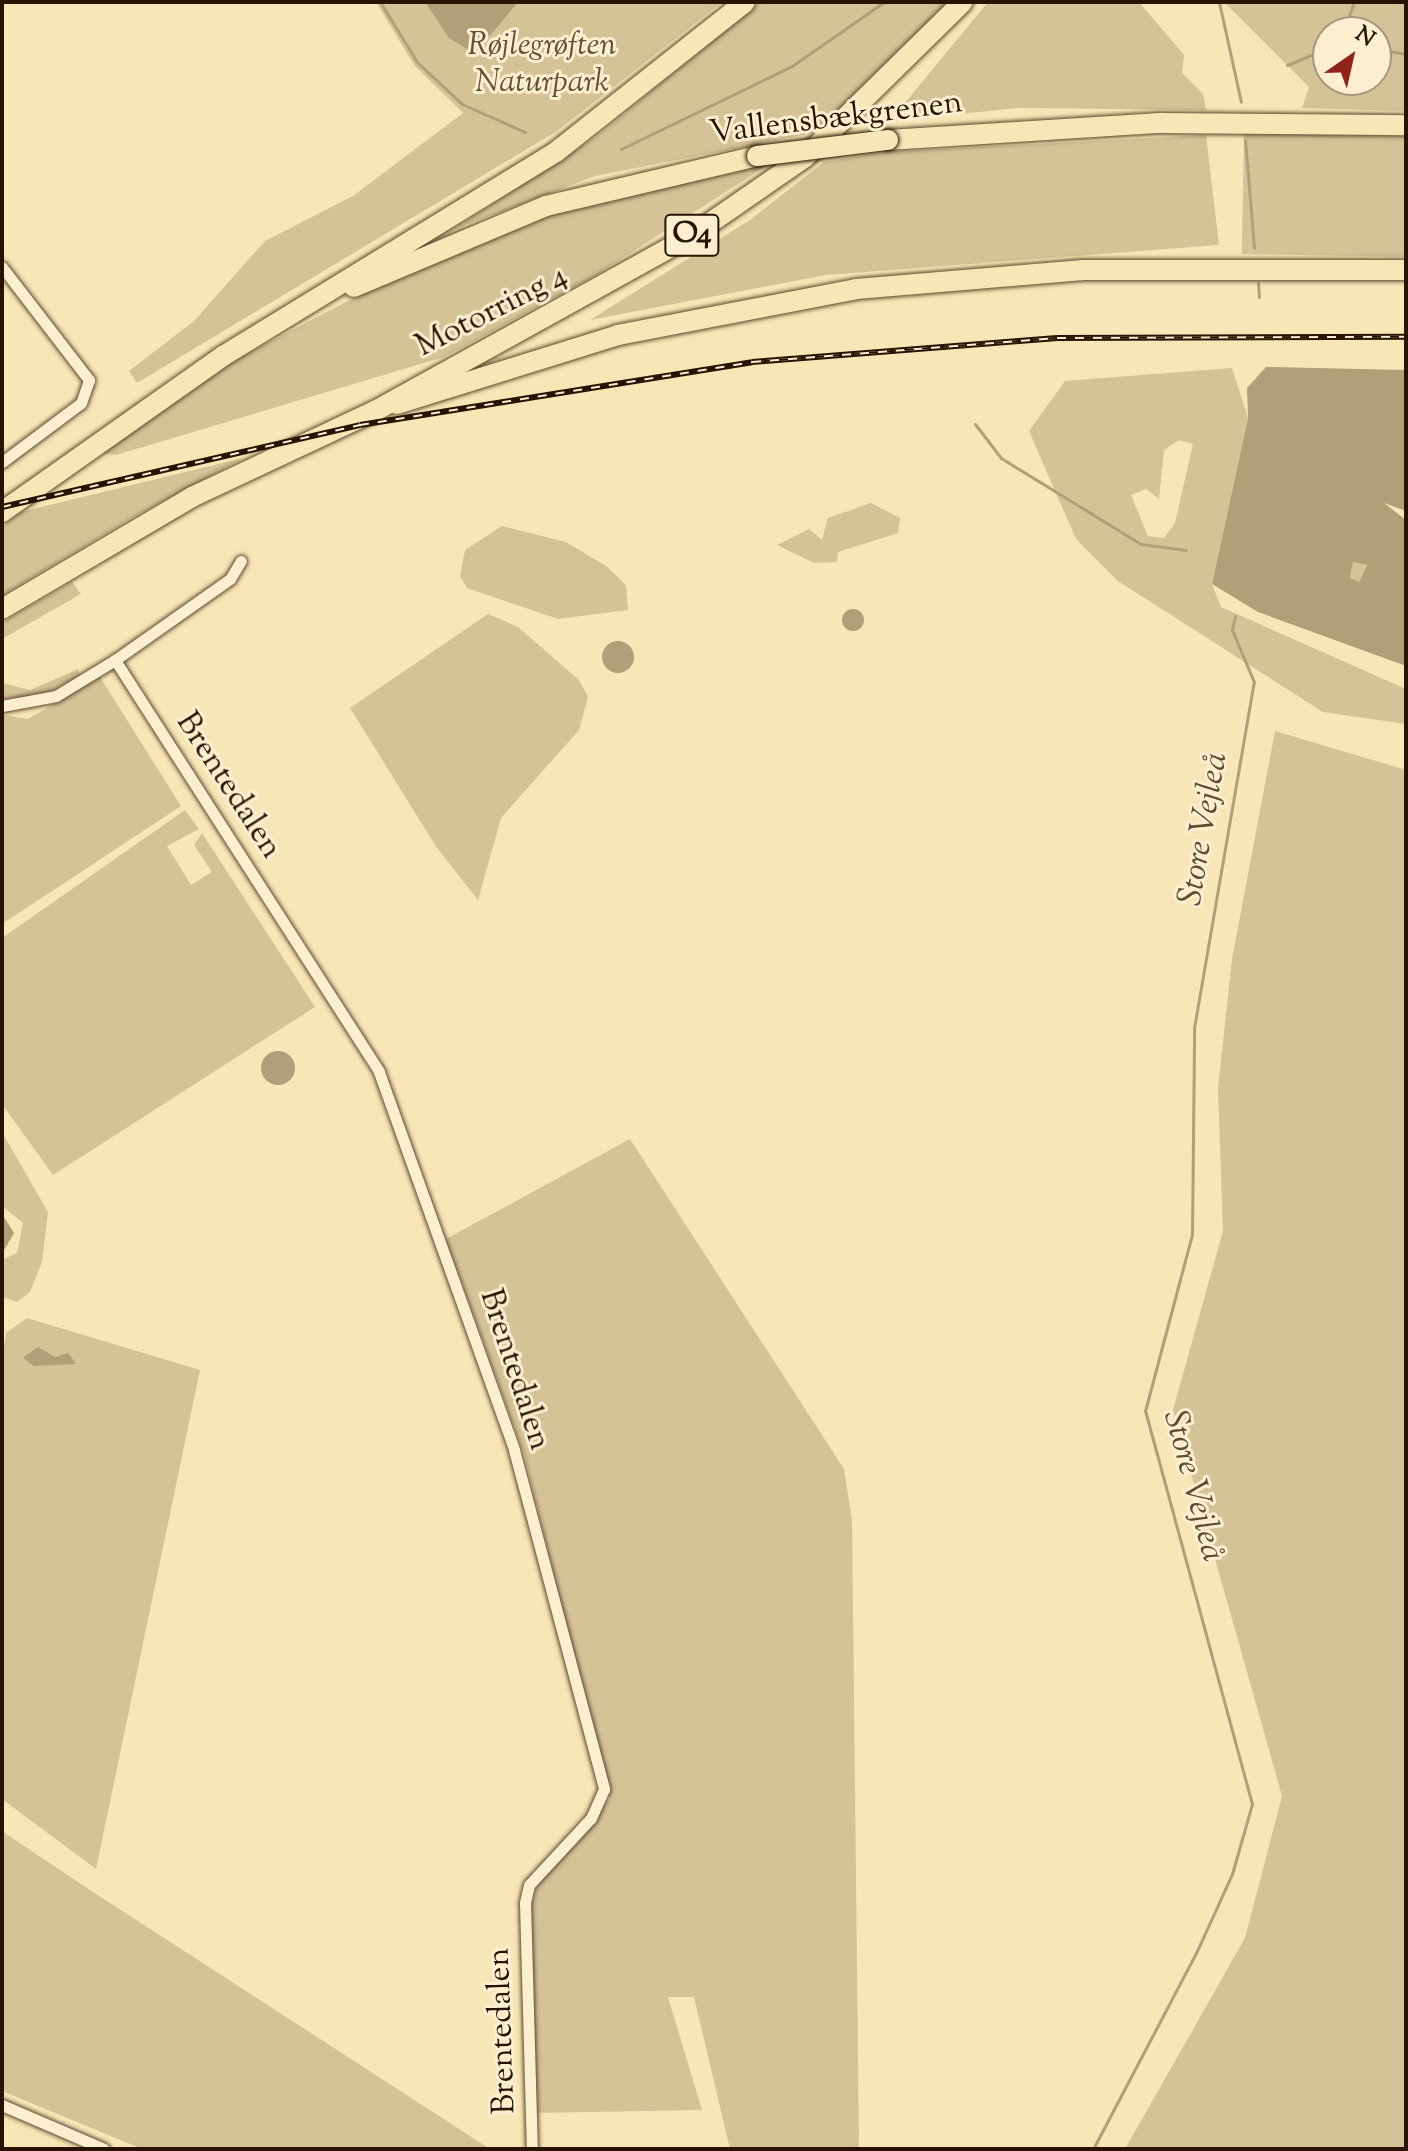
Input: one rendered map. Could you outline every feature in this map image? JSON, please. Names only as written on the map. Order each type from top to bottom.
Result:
[{"type":"highway","points":[[2,512],[120,424],[556,152],[745,2]]},
{"type":"highway","name":"Motorring 4","points":[[2,609],[192,497],[377,410],[603,288],[749,196],[864,105],[963,2]]},
{"type":"highway","name":"Vallensbækgrenen","points":[[299,311],[546,206],[757,156],[888,140],[1144,124],[1406,125]]},
{"type":"highway","points":[[377,410],[618,335],[856,289],[1083,270],[1406,270]]},
{"type":"street","points":[[2,267],[89,380],[81,403],[2,462]]},
{"type":"street","points":[[2,706],[56,696],[115,660],[230,579],[241,561]]},
{"type":"street","name":"Brentedalen","points":[[115,660],[379,1072],[514,1450],[604,1789],[591,1818],[529,1885],[525,1903],[532,2149]]},
{"type":"street","points":[[2,2105],[104,2149]]},
{"type":"green space","name":"Røjlegrøften Naturpark","points":[[376,2],[722,2],[557,131],[137,383],[129,371],[194,321],[265,241],[353,196],[463,113],[414,65]]},
{"type":"green space","points":[[760,2],[949,2],[818,132],[595,176],[454,229],[596,137]]},
{"type":"green space","points":[[988,2],[1139,2],[1184,55],[1182,73],[1203,94],[1206,110],[1018,108],[890,121]]},
{"type":"green space","points":[[1224,2],[1406,2],[1406,111],[1302,108],[1309,87]]},
{"type":"green space","points":[[1244,133],[1406,136],[1404,257],[1242,254]]},
{"type":"green space","points":[[1206,135],[1219,245],[826,275],[590,320],[750,220],[824,162],[888,152]]},
{"type":"green space","points":[[768,165],[596,275],[444,357],[116,455],[96,453],[230,363],[439,253],[615,190]]},
{"type":"green space","points":[[1232,368],[1248,418],[1212,584],[1221,607],[1406,689],[1406,724],[1323,712],[1118,581],[1076,539],[1029,431],[1065,381]],"holes":[[[1179,440],[1193,444],[1175,523],[1164,538],[1148,536],[1131,495],[1146,489],[1159,499],[1164,450]]]},
{"type":"green space","points":[[243,458],[133,517],[2,595],[2,527],[21,512]]},
{"type":"green space","points":[[871,503],[900,518],[898,533],[838,552],[837,562],[814,563],[777,545],[809,529],[822,540],[828,518]]},
{"type":"green space","points":[[502,526],[566,542],[606,566],[626,585],[628,610],[558,619],[467,588],[460,576],[465,550]]},
{"type":"green space","points":[[1353,562],[1367,565],[1359,582],[1350,578]]},
{"type":"green space","points":[[72,582],[81,594],[2,639],[2,623]]},
{"type":"green space","points":[[488,614],[518,627],[579,680],[588,697],[579,730],[501,818],[478,900],[437,848],[350,708]]},
{"type":"green space","points":[[78,669],[80,675],[44,695],[2,699],[2,683],[30,690]]},
{"type":"green space","points":[[100,677],[181,806],[2,924],[2,715],[28,719]]},
{"type":"green space","points":[[1275,731],[1406,770],[1406,2149],[1125,2149],[1245,1938],[1282,1796],[1173,1410],[1223,1231],[1218,1088],[1232,959]]},
{"type":"green space","points":[[185,810],[199,829],[167,846],[191,885],[212,872],[194,845],[202,833],[315,1007],[53,1175],[2,1104],[2,938]]},
{"type":"green space","points":[[2,1132],[48,1212],[42,1262],[30,1292],[17,1302],[2,1297],[2,1260],[17,1253],[23,1223],[2,1206]]},
{"type":"green space","points":[[630,1139],[844,1469],[852,1520],[859,2149],[730,2149],[694,1997],[668,1997],[702,2110],[534,2113],[530,1912],[540,1877],[610,1799],[523,1450],[446,1239]]},
{"type":"green space","points":[[27,1318],[200,1370],[96,1869],[2,1799],[2,1360],[6,1333]]},
{"type":"green space","points":[[2,1831],[490,2149],[142,2149],[2,2091]]},
{"type":"shaded area","points":[[425,2],[518,2],[484,43],[467,49],[449,38]]},
{"type":"shaded area","points":[[1266,367],[1406,370],[1406,511],[1384,503],[1406,520],[1406,666],[1258,612],[1212,584],[1248,418],[1247,388]],"holes":[[[1353,562],[1367,565],[1359,582],[1350,578]]]},
{"type":"shaded area","points":[[853,609],[864,620],[853,631],[842,620]]},
{"type":"shaded area","points":[[618,641],[629,646],[634,657],[629,668],[618,673],[607,668],[602,657],[607,646]]},
{"type":"shaded area","points":[[278,1051],[290,1056],[295,1068],[290,1080],[278,1085],[266,1080],[261,1068],[266,1056]]},
{"type":"shaded area","points":[[2,1214],[14,1233],[2,1254]]},
{"type":"shaded area","points":[[38,1347],[55,1357],[68,1353],[76,1364],[34,1366],[23,1358]]},
{"type":"waterway","points":[[380,2],[417,62],[462,104],[525,132]]},
{"type":"waterway","points":[[621,149],[792,66],[884,2]]},
{"type":"waterway","points":[[1219,2],[1241,102]]},
{"type":"waterway","points":[[1349,16],[1354,2]]},
{"type":"waterway","points":[[1392,52],[1406,54]]},
{"type":"waterway","points":[[1287,65],[1312,55]]},
{"type":"waterway","points":[[1245,140],[1254,248]]},
{"type":"waterway","points":[[1258,283],[1259,297]]},
{"type":"waterway","points":[[975,424],[1001,458],[1141,544],[1186,550]]},
{"type":"waterway","name":"Store Vejleå","points":[[1093,2149],[1196,1953],[1232,1874],[1252,1804],[1145,1411],[1192,1234],[1194,1028],[1254,682],[1232,630],[1235,616]]},
{"type":"railway","points":[[2,507],[360,425],[752,362],[1057,338],[1406,337]]}]
